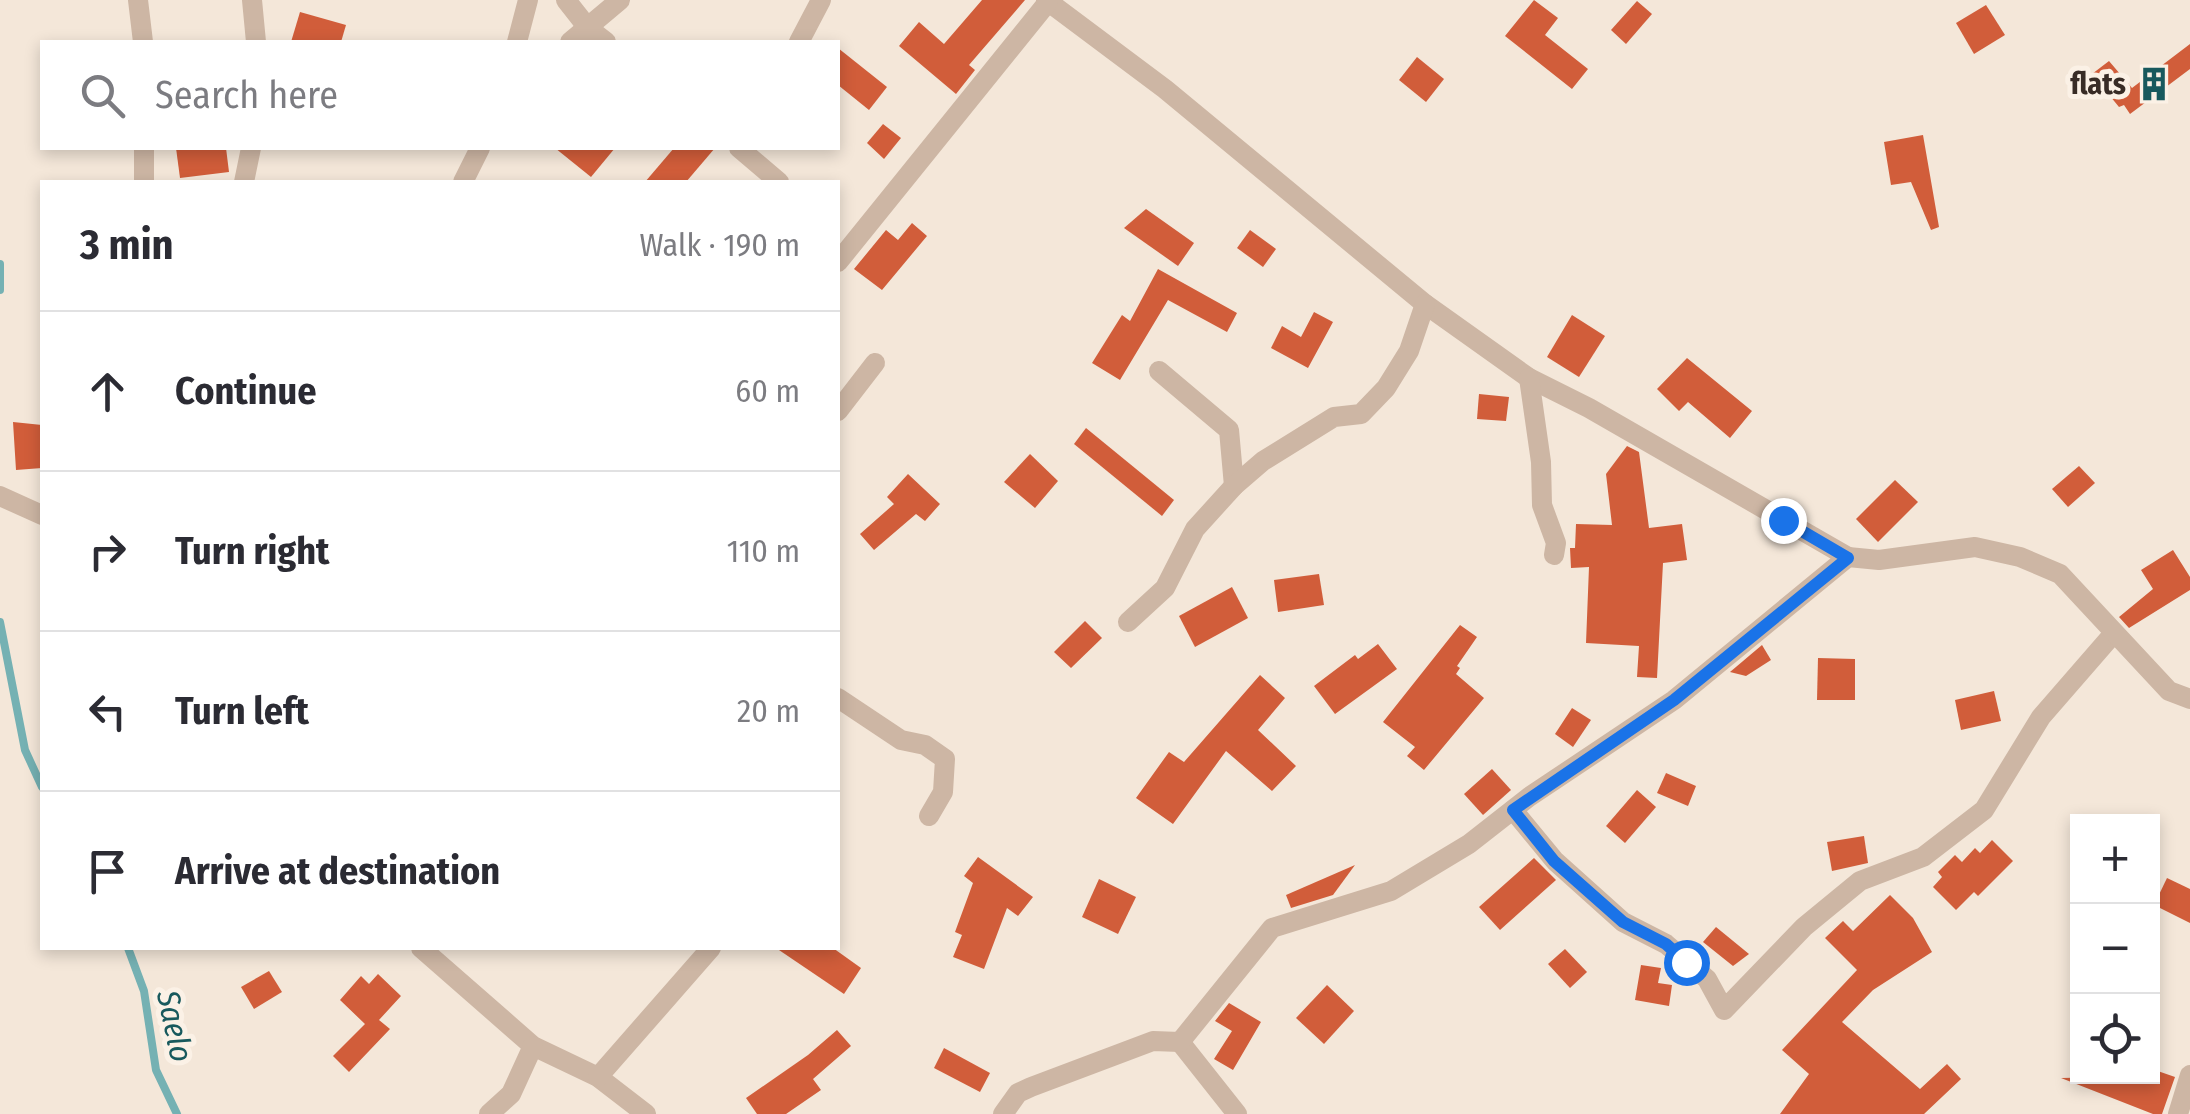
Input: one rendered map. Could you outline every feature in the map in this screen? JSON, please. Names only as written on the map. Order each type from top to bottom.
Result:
[{"type":"street","points":[[138,0],[143,40]]},
{"type":"street","points":[[252,0],[256,40]]},
{"type":"street","points":[[518,40],[528,0]]},
{"type":"street","points":[[566,0],[588,28],[603,40]]},
{"type":"street","points":[[573,40],[620,0]]},
{"type":"street","points":[[800,40],[821,0]]},
{"type":"street","points":[[842,247],[1047,1],[1165,89],[1426,304],[1529,378],[1589,408],[1848,558],[1879,560],[1975,547],[1999,550],[2060,574],[2169,691],[2190,699]]},
{"type":"street","points":[[144,150],[144,180]]},
{"type":"street","points":[[244,180],[251,150]]},
{"type":"street","points":[[464,180],[479,150]]},
{"type":"street","points":[[742,150],[777,180]]},
{"type":"street","points":[[1128,622],[1165,588],[1195,530],[1234,486],[1263,461],[1334,417],[1361,414],[1386,388],[1402,363],[1426,304]]},
{"type":"street","points":[[840,408],[875,363]]},
{"type":"street","points":[[1159,371],[1229,430],[1234,486]]},
{"type":"street","points":[[1529,378],[1541,462],[1542,505],[1556,543],[1554,555]]},
{"type":"street","points":[[0,496],[40,514]]},
{"type":"street","points":[[1180,1042],[1272,928],[1392,891],[1469,844],[1663,708],[1848,558]]},
{"type":"street","points":[[1513,810],[1554,861],[1623,922],[1666,944],[1707,979],[1724,1010],[1804,928],[1860,881],[1923,857],[1984,810],[2041,717],[2114,633]]},
{"type":"street","points":[[840,699],[902,740],[926,745],[945,758],[943,792],[929,816]]},
{"type":"street","points":[[423,950],[533,1046],[598,1077],[646,1114]]},
{"type":"street","points":[[598,1077],[709,950]]},
{"type":"street","points":[[1003,1114],[1018,1093],[1153,1041],[1180,1042],[1238,1114]]},
{"type":"street","points":[[489,1114],[511,1094],[533,1046]]},
{"type":"street","points":[[2178,1114],[2190,1075]]},
{"type":"building","points":[[982,0],[1025,0],[969,65],[975,70],[956,94],[899,46],[919,22],[944,44]]},
{"type":"building","points":[[1534,0],[1558,18],[1545,35],[1588,69],[1572,89],[1505,36]]},
{"type":"building","points":[[1637,1],[1652,14],[1626,44],[1611,30]]},
{"type":"building","points":[[1986,5],[2005,35],[1974,54],[1956,23]]},
{"type":"building","points":[[300,12],[346,25],[342,40],[292,40]]},
{"type":"building","name":"flats","points":[[2190,44],[2190,69],[2130,114],[2124,105],[2119,107],[2092,74],[2109,61],[2132,88]]},
{"type":"building","points":[[840,50],[887,87],[869,110],[840,87]]},
{"type":"building","points":[[1417,57],[1444,79],[1426,102],[1399,80]]},
{"type":"building","points":[[883,124],[901,138],[884,159],[867,143]]},
{"type":"building","points":[[1923,135],[1939,227],[1931,230],[1911,182],[1891,185],[1884,142]]},
{"type":"building","points":[[176,150],[226,150],[229,172],[180,178]]},
{"type":"building","points":[[557,150],[613,150],[591,177]]},
{"type":"building","points":[[672,150],[713,150],[688,180],[647,180]]},
{"type":"building","points":[[1146,209],[1194,243],[1178,266],[1124,228]]},
{"type":"building","points":[[912,223],[927,236],[882,290],[854,269],[886,230],[898,240]]},
{"type":"building","points":[[1250,230],[1276,249],[1263,267],[1237,248]]},
{"type":"building","points":[[1158,269],[1237,313],[1227,332],[1168,300],[1120,380],[1092,363],[1122,315],[1130,321]]},
{"type":"building","points":[[1314,312],[1333,322],[1308,368],[1271,348],[1282,326],[1301,337]]},
{"type":"building","points":[[1572,315],[1605,336],[1579,377],[1547,357]]},
{"type":"building","points":[[1687,358],[1752,411],[1730,438],[1688,402],[1679,411],[1657,389]]},
{"type":"building","points":[[1479,394],[1509,397],[1506,421],[1477,419]]},
{"type":"building","points":[[13,422],[40,425],[40,468],[16,470]]},
{"type":"building","points":[[1086,428],[1174,500],[1162,516],[1074,444]]},
{"type":"building","points":[[1627,446],[1639,452],[1649,528],[1682,524],[1687,560],[1663,563],[1657,678],[1637,677],[1639,646],[1586,643],[1589,567],[1571,568],[1570,548],[1575,548],[1576,524],[1612,525],[1606,474]]},
{"type":"building","points":[[1030,454],[1058,481],[1035,508],[1004,482]]},
{"type":"building","points":[[2079,466],[2095,483],[2068,507],[2052,489]]},
{"type":"building","points":[[908,474],[940,504],[925,521],[916,514],[874,550],[860,534],[894,504],[887,497]]},
{"type":"building","points":[[1895,480],[1918,502],[1878,542],[1856,519]]},
{"type":"building","points":[[2173,550],[2190,577],[2190,590],[2129,628],[2119,617],[2153,589],[2141,570]]},
{"type":"building","points":[[1319,574],[1324,605],[1278,612],[1274,580]]},
{"type":"building","points":[[1232,587],[1248,618],[1195,647],[1179,616]]},
{"type":"building","points":[[1085,621],[1102,638],[1071,668],[1054,652]]},
{"type":"building","points":[[1460,625],[1477,637],[1457,666],[1460,668],[1456,674],[1484,698],[1424,770],[1407,756],[1415,747],[1383,722]]},
{"type":"building","points":[[1378,644],[1397,669],[1335,714],[1314,686],[1355,655],[1358,659]]},
{"type":"building","points":[[1762,645],[1771,660],[1746,676],[1730,672]]},
{"type":"building","points":[[1818,658],[1855,659],[1855,700],[1817,700]]},
{"type":"building","points":[[1260,675],[1285,698],[1258,730],[1296,766],[1272,791],[1226,751],[1173,824],[1136,798],[1169,752],[1184,762]]},
{"type":"building","points":[[1994,691],[2001,721],[1961,730],[1955,700]]},
{"type":"building","points":[[1572,708],[1591,720],[1573,747],[1555,734]]},
{"type":"building","points":[[1492,769],[1511,790],[1483,815],[1464,794]]},
{"type":"building","points":[[1666,773],[1696,786],[1688,806],[1657,793]]},
{"type":"building","points":[[1637,790],[1656,807],[1625,843],[1606,826]]},
{"type":"building","points":[[1864,836],[1868,863],[1832,871],[1827,842]]},
{"type":"building","points":[[1992,840],[2013,861],[1978,896],[1974,892],[1956,910],[1933,887],[1942,877],[1938,872],[1955,855],[1962,862],[1975,848],[1980,853]]},
{"type":"building","points":[[978,857],[1033,897],[1018,916],[1007,908],[984,969],[953,957],[962,935],[955,932],[973,883],[964,876]]},
{"type":"building","points":[[1534,858],[1556,880],[1500,930],[1479,907]]},
{"type":"building","points":[[1355,865],[1333,895],[1291,908],[1286,895]]},
{"type":"building","points":[[2167,878],[2190,889],[2190,923],[2160,908],[2160,893]]},
{"type":"building","points":[[1099,879],[1136,897],[1118,934],[1082,917]]},
{"type":"building","points":[[1890,895],[1913,918],[1932,952],[1873,990],[1842,1022],[1920,1089],[1947,1064],[1961,1079],[1924,1114],[1780,1114],[1809,1074],[1782,1050],[1857,970],[1825,938],[1843,921],[1853,931]]},
{"type":"building","points":[[1716,927],[1749,954],[1733,966],[1703,942]]},
{"type":"building","points":[[1565,949],[1587,972],[1570,988],[1548,964]]},
{"type":"building","points":[[779,950],[836,950],[861,968],[844,994]]},
{"type":"building","points":[[1641,965],[1661,968],[1658,983],[1672,985],[1669,1006],[1635,1000]]},
{"type":"building","points":[[269,971],[282,992],[254,1009],[241,987]]},
{"type":"building","points":[[378,974],[401,996],[379,1020],[390,1029],[349,1072],[333,1056],[365,1024],[340,1000],[361,976],[369,984]]},
{"type":"building","points":[[1327,985],[1354,1011],[1324,1044],[1296,1018]]},
{"type":"building","points":[[1229,1003],[1261,1022],[1233,1070],[1214,1059],[1232,1031],[1215,1021]]},
{"type":"building","points":[[837,1030],[851,1046],[813,1079],[821,1090],[786,1114],[757,1114],[746,1098]]},
{"type":"building","points":[[944,1048],[990,1073],[980,1092],[934,1068]]},
{"type":"building","points":[[2160,1072],[2175,1077],[2162,1114],[2076,1084],[2160,1084]]},
{"type":"waterway","name":"Saelo","points":[[0,264],[0,290]]},
{"type":"waterway","name":"Saelo","points":[[0,622],[25,750],[40,783]]},
{"type":"waterway","name":"Saelo","points":[[129,950],[144,991],[156,1070],[177,1114]]},
{"type":"place","name":"flats","points":[[2154,84]]},
{"type":"route","points":[[1686,962],[1666,944],[1623,922],[1554,861],[1513,810],[1674,700],[1848,558],[1783,520]]}]
